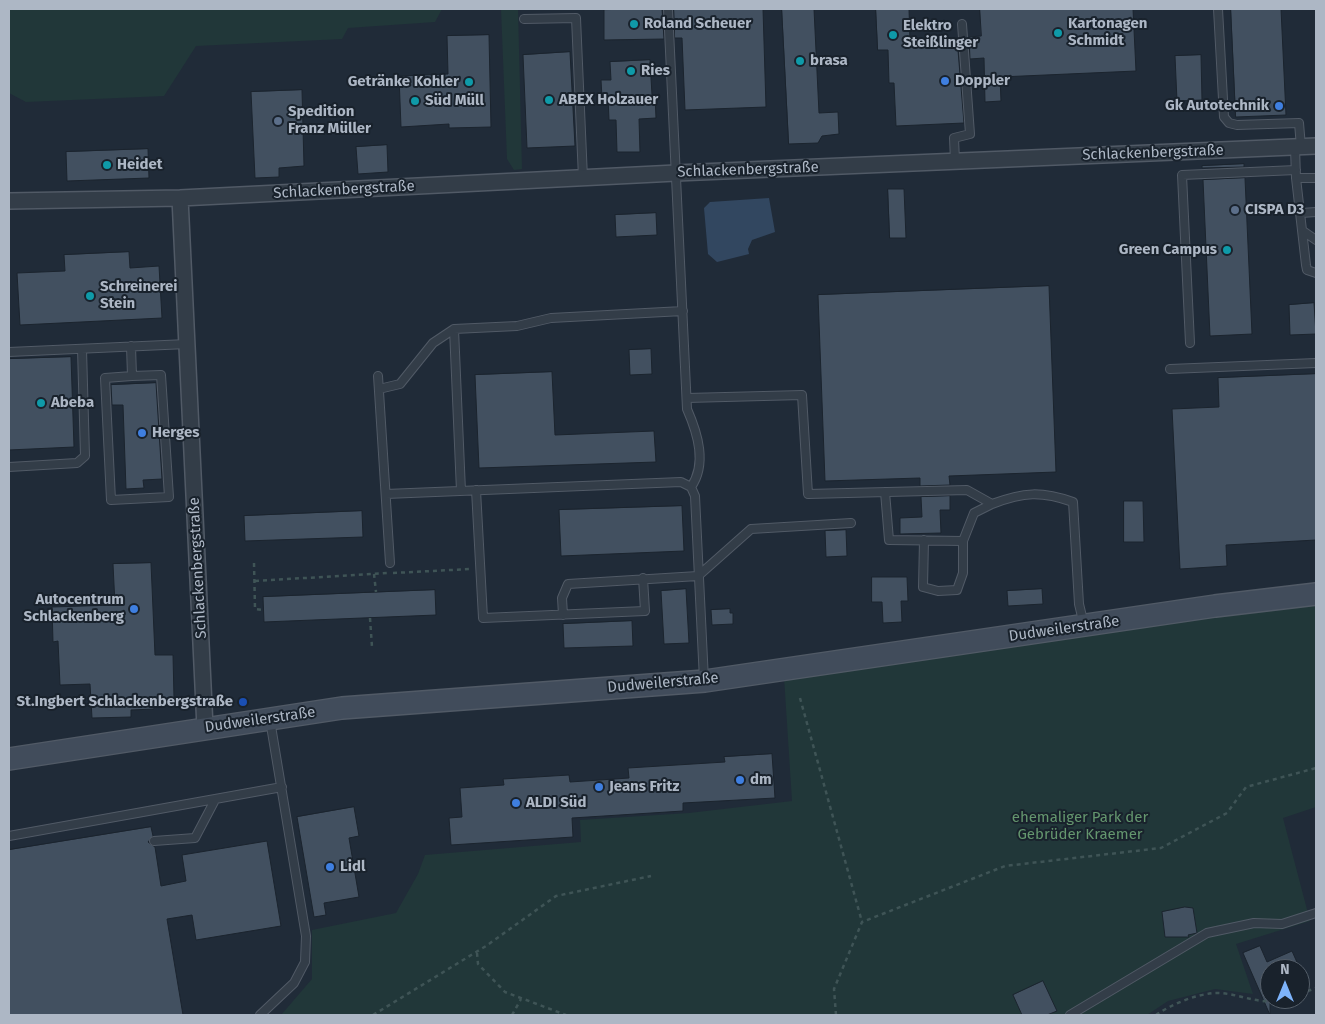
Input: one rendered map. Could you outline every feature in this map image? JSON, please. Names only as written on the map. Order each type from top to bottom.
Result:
[{"type":"main road","name":"Dudweilerstraße","points":[[9,759],[270,718],[415,702],[704,681],[1316,594]]},
{"type":"street","name":"Schlackenbergstraße","points":[[9,201],[180,198],[676,173],[1316,146]]},
{"type":"street","name":"Schlackenbergstraße","points":[[180,198],[206,728]]},
{"type":"lane","points":[[668,9],[687,398],[688,410],[696,428],[700,469],[691,487]]},
{"type":"lane","points":[[1218,9],[1224,117],[1229,122],[1238,125],[1299,123],[1296,174],[1304,231],[1306,265],[1307,270],[1316,273]]},
{"type":"lane","points":[[524,19],[576,18],[583,178]]},
{"type":"lane","points":[[955,162],[954,138],[970,134],[962,24]]},
{"type":"lane","points":[[1190,343],[1182,175],[1296,174],[1316,178]]},
{"type":"lane","points":[[1301,213],[1316,212]]},
{"type":"lane","points":[[1304,231],[1316,240]]},
{"type":"lane","points":[[379,389],[400,384],[433,343],[454,329],[517,326],[552,318],[683,311]]},
{"type":"lane","points":[[454,329],[461,491]]},
{"type":"lane","points":[[9,352],[187,344]]},
{"type":"lane","points":[[130,346],[132,376]]},
{"type":"lane","points":[[9,466],[76,463],[85,456],[82,348]]},
{"type":"lane","points":[[1170,369],[1316,363]]},
{"type":"lane","points":[[161,375],[169,498],[111,500],[105,378],[132,376],[161,375]]},
{"type":"lane","points":[[378,376],[390,563]]},
{"type":"lane","points":[[687,398],[802,394],[808,494],[967,490],[992,504]]},
{"type":"lane","points":[[386,494],[681,482],[691,487],[695,496],[704,681]]},
{"type":"lane","points":[[476,490],[482,618],[645,612],[643,578]]},
{"type":"lane","points":[[885,492],[889,540],[963,541]]},
{"type":"lane","points":[[924,540],[924,586],[938,591],[957,590],[963,573],[963,541],[974,513],[1017,494],[1050,494],[1073,502],[1079,604],[1084,626]]},
{"type":"lane","points":[[563,615],[562,598],[568,584],[698,576],[751,529],[851,523]]},
{"type":"lane","points":[[260,1015],[294,983],[305,962],[306,936],[270,718]]},
{"type":"lane","points":[[9,836],[282,787]]},
{"type":"lane","points":[[154,841],[195,838],[215,800]]},
{"type":"lane","points":[[1070,1015],[1208,933],[1254,923],[1282,924],[1316,913]]},
{"type":"path","points":[[254,563],[255,609],[263,610]]},
{"type":"path","points":[[255,581],[480,568]]},
{"type":"path","points":[[374,574],[376,592]]},
{"type":"path","points":[[370,618],[372,647]]},
{"type":"path","points":[[800,698],[862,922],[834,989],[836,1015]]},
{"type":"path","points":[[862,922],[1005,866],[1161,848],[1227,814],[1246,787],[1316,768]]},
{"type":"path","points":[[373,1015],[477,952],[556,896],[651,876]]},
{"type":"path","points":[[477,952],[478,964],[506,992],[566,1015]]},
{"type":"path","points":[[1156,1015],[1172,1004],[1214,993],[1260,1001]]},
{"type":"path","points":[[512,1015],[521,999]]},
{"type":"green space","points":[[9,9],[442,9],[435,22],[348,28],[342,39],[196,46],[164,96],[26,102],[9,93]]},
{"type":"green space","points":[[501,9],[518,9],[522,169],[514,170],[507,159]]},
{"type":"green space","name":"ehemaliger Park der Gebrüder Kraemer","points":[[1316,603],[1316,807],[1283,818],[1310,921],[1236,944],[1253,994],[1215,989],[1168,1001],[1147,1015],[281,1015],[312,979],[312,930],[396,913],[418,874],[425,855],[581,842],[580,820],[689,813],[792,801],[784,677]]},
{"type":"water","points":[[769,198],[775,232],[752,240],[748,249],[749,254],[717,262],[708,254],[704,208],[710,202]]},
{"type":"building","name":"Roland Scheuer","points":[[662,9],[664,39],[604,40],[604,10]]},
{"type":"building","points":[[674,9],[763,9],[766,107],[685,110],[682,38],[675,38]]},
{"type":"building","name":"brasa","points":[[782,9],[814,9],[819,113],[838,112],[839,134],[822,136],[818,143],[789,144]]},
{"type":"building","points":[[876,9],[909,9],[910,40],[957,38],[964,123],[896,126],[894,83],[889,83],[888,50],[878,50]]},
{"type":"building","name":"Kartonagen Schmidt","points":[[980,9],[1133,9],[1136,71],[1000,77],[1001,101],[985,102],[984,58],[970,59],[969,37],[981,36]]},
{"type":"building","points":[[1231,9],[1281,9],[1286,115],[1236,117]]},
{"type":"building","name":"Getränke Kohler","points":[[489,35],[491,127],[449,128],[449,124],[401,127],[399,76],[448,74],[447,36]]},
{"type":"building","name":"ABEX Holzauer","points":[[570,52],[575,146],[527,148],[523,55]]},
{"type":"building","points":[[1201,55],[1202,100],[1177,101],[1175,56]]},
{"type":"building","points":[[650,60],[652,95],[655,95],[656,118],[639,119],[640,152],[617,152],[616,120],[609,120],[608,97],[602,98],[601,80],[611,80],[610,62]]},
{"type":"building","name":"Spedition Franz Müller","points":[[302,90],[304,166],[279,168],[279,177],[255,178],[251,92]]},
{"type":"building","points":[[387,145],[388,172],[358,174],[356,147]]},
{"type":"building","name":"Heidet","points":[[148,149],[149,178],[67,181],[66,152]]},
{"type":"building","points":[[1244,164],[1244,167],[1202,168],[1202,166]]},
{"type":"building","name":"Green Campus","points":[[1245,178],[1252,334],[1210,336],[1203,180]]},
{"type":"building","points":[[888,189],[904,189],[906,238],[890,238]]},
{"type":"building","points":[[656,213],[657,235],[616,237],[615,215]]},
{"type":"building","name":"Schreinerei Stein","points":[[129,252],[130,268],[159,266],[162,318],[20,325],[17,273],[65,271],[64,255]]},
{"type":"building","points":[[1049,286],[1056,472],[949,476],[950,485],[920,486],[920,478],[825,481],[818,295]]},
{"type":"building","points":[[1314,303],[1316,334],[1290,335],[1289,305]]},
{"type":"building","points":[[651,349],[652,374],[630,375],[629,350]]},
{"type":"building","name":"Abeba","points":[[71,357],[74,447],[9,450],[9,359]]},
{"type":"building","points":[[552,372],[555,435],[654,431],[656,462],[479,468],[475,375]]},
{"type":"building","points":[[1316,374],[1316,540],[1226,545],[1227,566],[1180,569],[1172,409],[1219,407],[1218,378]]},
{"type":"building","points":[[156,383],[162,479],[143,480],[144,488],[126,489],[123,405],[112,405],[111,385]]},
{"type":"building","points":[[950,496],[950,510],[940,510],[941,533],[900,534],[900,518],[922,517],[921,497]]},
{"type":"building","points":[[1124,501],[1143,501],[1144,542],[1124,542]]},
{"type":"building","points":[[682,506],[684,551],[561,556],[559,510]]},
{"type":"building","points":[[362,511],[363,537],[245,541],[244,516]]},
{"type":"building","points":[[846,530],[847,556],[826,557],[825,531]]},
{"type":"building","points":[[151,563],[155,655],[173,655],[174,698],[154,699],[154,709],[131,710],[131,717],[92,718],[90,684],[60,685],[58,641],[53,642],[52,607],[115,605],[113,564]]},
{"type":"building","points":[[872,577],[907,577],[908,601],[901,601],[902,622],[883,623],[882,602],[872,602]]},
{"type":"building","points":[[686,589],[689,643],[664,644],[661,591]]},
{"type":"building","points":[[1042,589],[1043,604],[1008,606],[1007,591]]},
{"type":"building","points":[[435,590],[436,615],[264,622],[263,597]]},
{"type":"building","points":[[730,609],[730,613],[733,613],[733,624],[712,625],[711,610]]},
{"type":"building","points":[[632,621],[633,646],[564,648],[563,624]]},
{"type":"building","points":[[772,754],[775,798],[683,803],[683,811],[572,818],[573,837],[451,845],[449,818],[462,817],[460,788],[504,785],[503,779],[569,775],[570,782],[629,778],[628,768],[725,762],[724,757]]},
{"type":"building","name":"Lidl","points":[[354,807],[359,836],[349,838],[359,897],[324,903],[326,915],[314,917],[297,817]]},
{"type":"building","points":[[151,827],[153,836],[148,842],[155,847],[161,886],[186,881],[182,855],[267,841],[281,926],[196,940],[192,915],[167,919],[183,1015],[9,1015],[9,850]]},
{"type":"building","points":[[1185,907],[1193,908],[1197,933],[1188,935],[1189,937],[1165,937],[1162,912]]},
{"type":"building","points":[[1260,946],[1266,959],[1260,959],[1260,992],[1243,953]]},
{"type":"building","points":[[1292,951],[1296,959],[1274,959]]},
{"type":"building","points":[[1043,981],[1057,1011],[1047,1015],[1022,1015],[1013,995]]},
{"type":"place","name":"Roland Scheuer","points":[[634,24]]},
{"type":"place","name":"Kartonagen Schmidt","points":[[1058,33]]},
{"type":"place","name":"Elektro Steißlinger","points":[[893,35]]},
{"type":"place","name":"brasa","points":[[800,61]]},
{"type":"place","name":"Ries","points":[[631,71]]},
{"type":"place","name":"Doppler","points":[[945,81]]},
{"type":"place","name":"Getränke Kohler","points":[[469,82]]},
{"type":"place","name":"ABEX Holzauer","points":[[549,100]]},
{"type":"place","name":"Süd Müll","points":[[415,101]]},
{"type":"place","name":"Gk Autotechnik","points":[[1279,106]]},
{"type":"place","name":"Spedition Franz Müller","points":[[278,121]]},
{"type":"place","name":"Heidet","points":[[107,165]]},
{"type":"place","name":"CISPA D3","points":[[1235,210]]},
{"type":"place","name":"Green Campus","points":[[1227,250]]},
{"type":"place","name":"Schreinerei Stein","points":[[90,296]]},
{"type":"place","name":"Abeba","points":[[41,403]]},
{"type":"place","name":"Herges","points":[[142,433]]},
{"type":"place","name":"Autocentrum Schlackenberg","points":[[134,609]]},
{"type":"place","name":"St.Ingbert Schlackenbergstraße","points":[[243,702]]},
{"type":"place","name":"dm","points":[[740,780]]},
{"type":"place","name":"Jeans Fritz","points":[[599,787]]},
{"type":"place","name":"ALDI Süd","points":[[516,803]]},
{"type":"place","name":"Lidl","points":[[330,867]]}]
